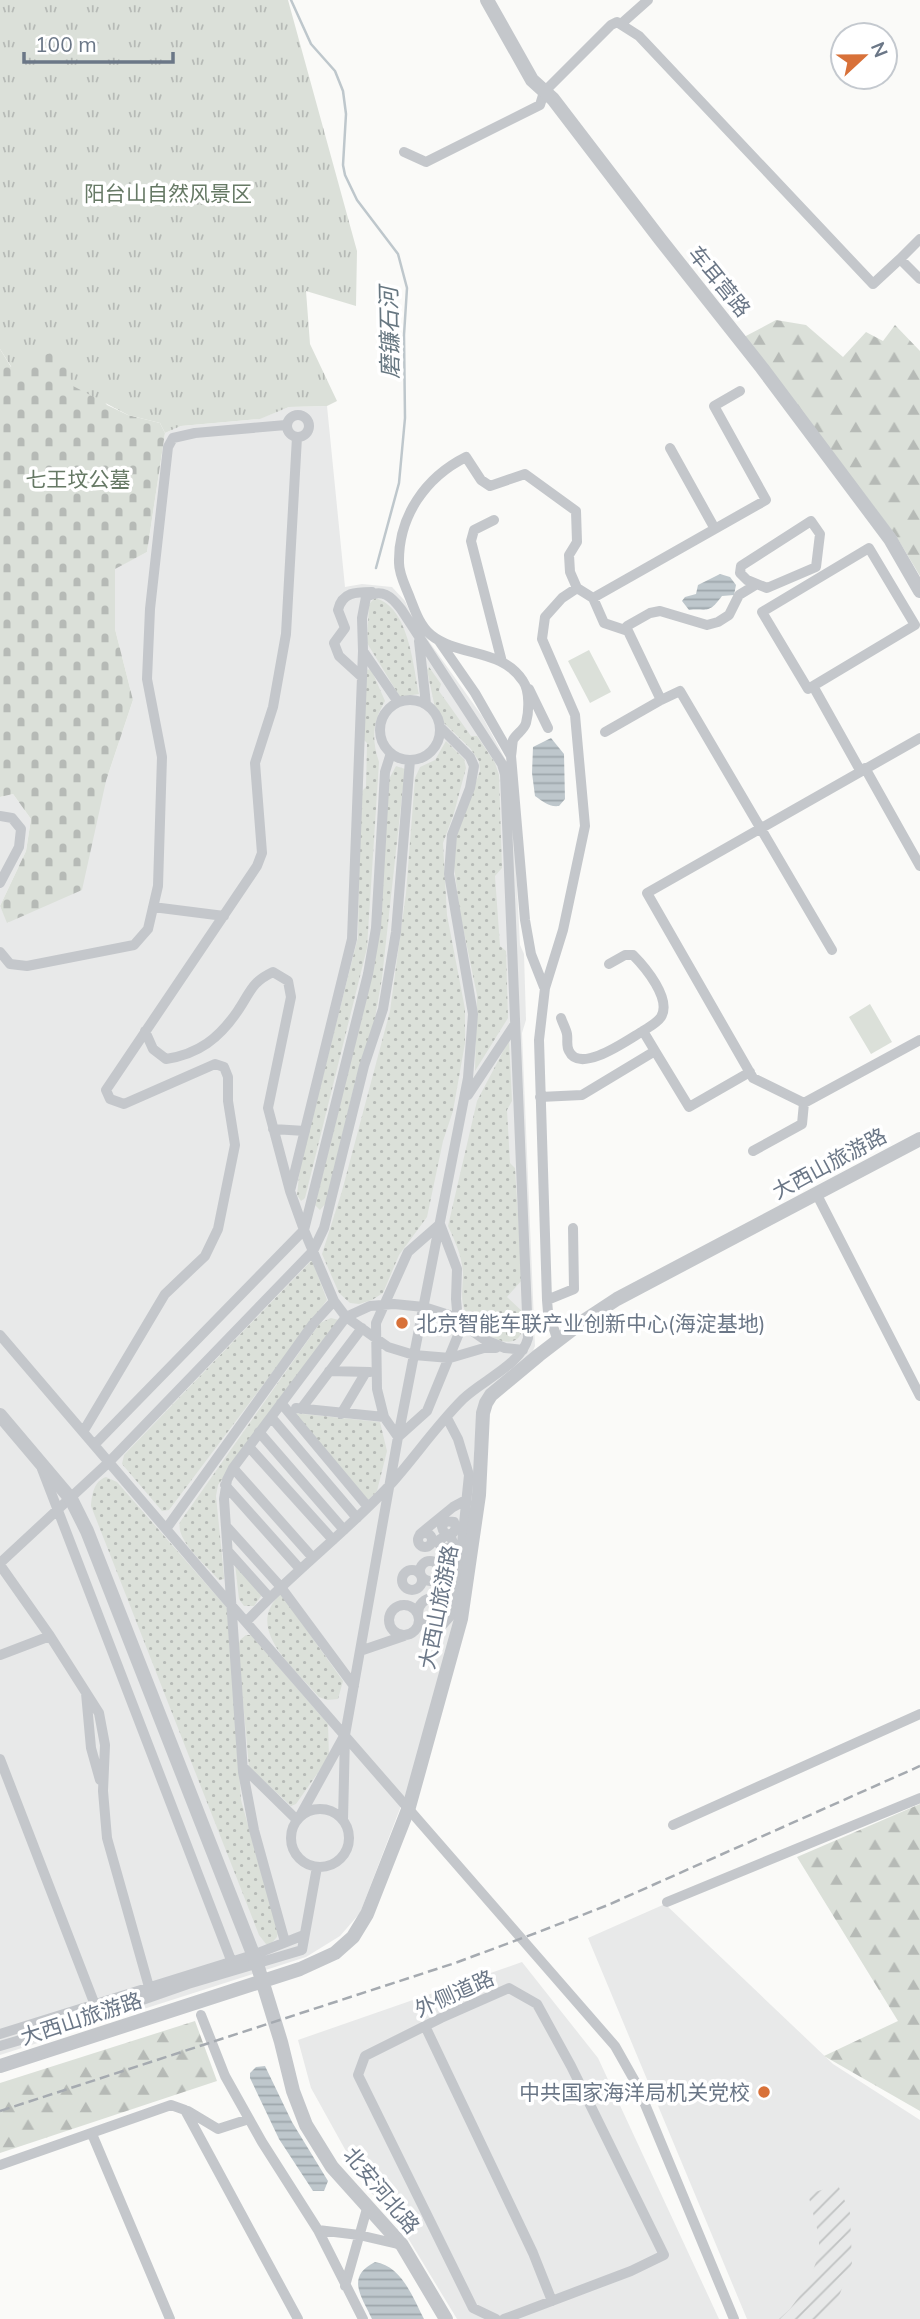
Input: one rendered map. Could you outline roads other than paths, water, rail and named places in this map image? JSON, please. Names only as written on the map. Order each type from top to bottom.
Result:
[{"type":"street","name":"车耳营路","points":[[487,0],[531,80],[553,99],[762,368],[890,539],[920,590]]},
{"type":"street","points":[[621,24],[648,0]]},
{"type":"street","points":[[404,152],[425,162],[540,105],[544,92],[617,22],[639,36],[873,284],[920,239]]},
{"type":"street","points":[[900,258],[920,279]]},
{"type":"street","points":[[593,598],[766,500],[714,407],[740,391]]},
{"type":"street","points":[[299,415],[305,418],[308,429],[304,435],[298,437],[291,435],[286,425],[292,416],[299,415]]},
{"type":"street","points":[[0,952],[10,964],[27,966],[134,945],[148,929],[158,886],[162,757],[147,679],[150,609],[167,447],[173,438],[195,433],[286,425]]},
{"type":"street","points":[[83,1432],[164,1294],[205,1256],[218,1229],[235,1145],[228,1101],[228,1077],[224,1067],[215,1064],[124,1104],[110,1099],[106,1090],[257,866],[262,853],[254,763],[273,707],[286,634],[298,437]]},
{"type":"street","points":[[670,449],[715,529]]},
{"type":"street","points":[[548,729],[525,683],[510,665],[439,640],[428,632],[417,616],[399,564],[405,523],[425,486],[447,467],[466,457],[481,480],[490,486],[525,474],[576,510],[577,542],[569,555],[570,572],[577,588],[593,598],[604,623],[628,631]]},
{"type":"street","points":[[494,520],[474,530],[471,541],[502,662]]},
{"type":"street","points":[[811,521],[820,534],[816,568],[767,588],[757,584],[740,573],[741,566],[811,521]]},
{"type":"street","points":[[869,548],[915,625],[813,686],[808,689],[762,612],[869,548]]},
{"type":"street","points":[[661,700],[627,626],[650,613],[660,611],[707,625],[718,622],[729,615],[739,596],[757,584]]},
{"type":"street","points":[[558,1341],[548,1312],[547,1300],[539,1040],[545,988],[563,930],[584,826],[576,715],[542,639],[545,617],[562,598],[577,588]]},
{"type":"street","points":[[290,1191],[352,939],[363,604],[366,597],[378,592]]},
{"type":"street","points":[[247,1621],[280,1586],[391,1484],[464,1398],[523,1350],[527,1342],[505,774],[502,764],[394,600],[378,592],[352,593],[342,598],[338,607],[345,628],[336,639],[335,652],[362,677]]},
{"type":"street","points":[[419,638],[426,704]]},
{"type":"street","points":[[439,640],[475,693],[511,756]]},
{"type":"street","points":[[363,651],[398,702]]},
{"type":"street","points":[[525,683],[528,702],[526,724],[513,740],[511,756],[525,920],[531,954],[545,988]]},
{"type":"street","points":[[813,686],[920,866]]},
{"type":"street","points":[[605,732],[680,691],[832,950]]},
{"type":"street","points":[[408,699],[426,704],[438,718],[440,727],[436,745],[429,753],[410,760],[391,753],[380,736],[380,725],[389,708],[408,699]]},
{"type":"street","points":[[345,1735],[291,1833],[294,1852],[308,1864],[317,1867],[327,1866],[342,1856],[349,1839],[343,1821],[345,1735],[398,1437],[468,1078],[472,1014],[449,874],[452,835],[470,788],[474,766],[470,757],[440,727]]},
{"type":"street","points":[[804,1103],[753,1078],[647,893],[920,738]]},
{"type":"street","points":[[94,1445],[304,1230],[372,951],[376,929],[385,772],[391,753]]},
{"type":"street","points":[[149,1987],[107,1839],[103,1791],[91,1748],[86,1690],[0,1564],[109,1462],[313,1251],[324,1228],[364,1066],[383,1009],[396,932],[410,760]]},
{"type":"street","points":[[0,816],[12,818],[21,829],[19,847],[0,883]]},
{"type":"street","points":[[153,907],[224,916]]},
{"type":"street","points":[[561,1018],[568,1037],[569,1051],[574,1058],[585,1060],[599,1056],[660,1019],[664,1009],[663,1002],[648,969],[633,955],[625,955],[609,964]]},
{"type":"street","points":[[145,1031],[153,1049],[166,1059],[183,1057],[213,1041],[237,1012],[257,980],[273,972],[288,981],[291,997],[268,1108],[290,1191],[334,1301],[346,1317],[388,1348],[414,1355],[450,1358],[484,1348],[523,1350]]},
{"type":"street","points":[[464,1100],[515,1024]]},
{"type":"street","points":[[643,1031],[689,1107],[750,1072]]},
{"type":"street","points":[[804,1103],[920,1040]]},
{"type":"street","points":[[540,1097],[582,1095],[655,1051]]},
{"type":"street","points":[[753,1151],[802,1124],[804,1103]]},
{"type":"street","points":[[273,1129],[305,1131]]},
{"type":"street","name":"大西山旅游路","points":[[0,2066],[300,1969],[335,1953],[353,1937],[368,1914],[409,1807],[461,1619],[479,1495],[483,1413],[486,1403],[498,1389],[558,1341],[617,1299],[920,1139]]},
{"type":"street","points":[[816,1193],[920,1396]]},
{"type":"street","points":[[310,1205],[317,1217],[322,1218],[327,1213]]},
{"type":"street","points":[[341,1414],[371,1372],[376,1323],[408,1252],[440,1224]]},
{"type":"street","points":[[398,1437],[427,1410],[459,1333],[457,1269],[440,1224]]},
{"type":"street","points":[[547,1300],[574,1289],[573,1228]]},
{"type":"street","points":[[166,1529],[313,1324],[334,1301]]},
{"type":"street","points":[[285,1942],[254,1830],[243,1767],[227,1550],[225,1485],[233,1468],[283,1405],[346,1317],[370,1306],[386,1304],[424,1307],[449,1315],[485,1340],[505,1348]]},
{"type":"street","points":[[301,1409],[362,1328]]},
{"type":"street","points":[[0,1335],[615,2046],[637,2085],[734,2319]]},
{"type":"street","points":[[330,1371],[371,1372]]},
{"type":"street","points":[[371,1372],[384,1418],[398,1437]]},
{"type":"street","points":[[314,1392],[319,1411]]},
{"type":"street","points":[[283,1405],[384,1418]]},
{"type":"street","points":[[283,1405],[368,1507]]},
{"type":"street","name":"北安河北路","points":[[0,1415],[71,1499],[87,1531],[255,1959],[293,2091],[306,2125],[332,2168],[402,2245],[446,2319]]},
{"type":"street","points":[[271,1417],[357,1518]]},
{"type":"street","points":[[407,1635],[397,1634],[390,1627],[391,1612],[394,1608],[404,1605],[413,1608],[423,1624],[431,1628],[439,1627],[455,1611],[459,1563],[458,1522],[466,1500],[469,1475],[458,1439],[447,1418]]},
{"type":"street","points":[[259,1432],[344,1530]]},
{"type":"street","points":[[249,1447],[333,1540]]},
{"type":"street","points":[[40,1463],[231,1961]]},
{"type":"street","points":[[233,1468],[313,1558]]},
{"type":"street","points":[[225,1485],[300,1569]]},
{"type":"street","points":[[420,1534],[466,1500]]},
{"type":"street","points":[[447,1535],[443,1532],[442,1525],[445,1521],[458,1522]]},
{"type":"street","points":[[226,1526],[280,1586],[354,1686]]},
{"type":"street","points":[[227,1550],[269,1597]]},
{"type":"street","points":[[434,1561],[440,1569],[438,1577],[430,1581],[421,1575],[422,1565],[427,1561],[434,1561],[459,1563]]},
{"type":"street","points":[[360,1651],[415,1630],[422,1603],[435,1598],[446,1606],[448,1614],[445,1622]]},
{"type":"street","points":[[0,1655],[50,1636]]},
{"type":"street","points":[[673,1825],[920,1714]]},
{"type":"street","points":[[0,1759],[95,2005]]},
{"type":"street","points":[[243,1767],[299,1818]]},
{"type":"street","points":[[667,1902],[920,1798]]},
{"type":"street","points":[[299,1818],[308,1811],[317,1809],[336,1814],[343,1821]]},
{"type":"street","points":[[0,2034],[231,1961],[302,1950],[317,1867]]},
{"type":"street","points":[[0,2046],[68,2026],[188,1984],[255,1959],[304,1935]]},
{"type":"street","points":[[188,1984],[194,1999]]},
{"type":"street","name":"外侧道路","points":[[496,2319],[473,2308],[358,2075],[365,2056],[509,1988],[537,2004],[571,2066],[664,2255],[631,2272],[504,2319]]},
{"type":"street","points":[[201,2015],[225,2076],[318,2230],[363,2319]]},
{"type":"street","points":[[425,2026],[533,2253],[552,2301]]},
{"type":"street","points":[[0,2165],[171,2105],[185,2109],[218,2129],[249,2119]]},
{"type":"street","points":[[185,2109],[298,2319]]},
{"type":"street","points":[[92,2134],[170,2319]]},
{"type":"street","points":[[345,2286],[368,2205]]},
{"type":"street","points":[[318,2230],[359,2235],[402,2245]]},
{"type":"waterway","name":"磨镰石河","points":[[291,0],[311,44],[335,71],[343,91],[346,114],[343,165],[345,175],[357,200],[398,254],[407,288],[404,335],[405,418],[399,483],[376,568]]},
{"type":"railway","points":[[0,2111],[455,1963],[536,1933],[608,1905],[920,1766]]},
{"type":"place","name":"北京智能车联产业创新中心(海淀基地)","points":[[402,1323]]},
{"type":"place","name":"中共国家海洋局机关党校","points":[[764,2092]]},
{"type":"park label","name":"阳台山自然风景区","points":[[168,193]]},
{"type":"park label","name":"七王坟公墓","points":[[78,479]]}]
